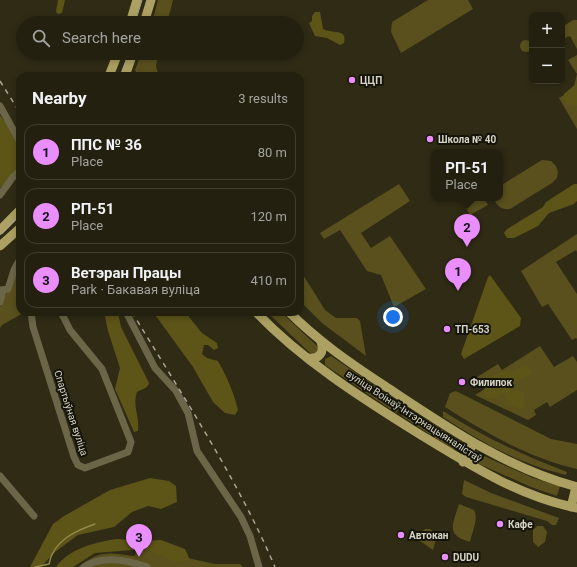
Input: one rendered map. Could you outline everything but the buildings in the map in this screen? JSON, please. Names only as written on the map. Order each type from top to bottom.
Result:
[{"type":"main road","points":[[132,16],[137,0]]},
{"type":"main road","points":[[146,16],[151,0]]},
{"type":"main road","points":[[111,72],[115,60]]},
{"type":"main road","points":[[126,72],[131,60]]},
{"type":"main road","points":[[0,231],[16,214]]},
{"type":"main road","points":[[0,246],[16,232]]},
{"type":"main road","name":"вуліца Воінаў-Інтэрнацыяналістаў","points":[[260,316],[272,328],[323,370],[386,413],[463,462],[517,489],[574,507]]},
{"type":"main road","name":"вуліца Воінаў-Інтэрнацыяналістаў","points":[[293,316],[335,353],[473,444],[533,472],[577,487]]},
{"type":"main road","points":[[308,358],[316,358],[320,355],[322,350],[321,342]]},
{"type":"main road","points":[[323,370],[322,365],[324,357],[328,354],[335,353]]},
{"type":"main road","points":[[463,462],[473,444]]},
{"type":"main road","points":[[574,507],[577,487]]},
{"type":"street","points":[[0,106],[16,135]]},
{"type":"street","points":[[0,195],[16,174]]},
{"type":"street","points":[[0,231],[8,239]]},
{"type":"street","points":[[0,302],[2,291],[8,289],[16,266]]},
{"type":"street","name":"Спартыўная вуліца","points":[[31,316],[32,326],[78,465],[85,468],[128,452],[131,442],[102,369],[70,330],[63,316]]},
{"type":"street","points":[[128,316],[155,368],[176,391],[188,413],[197,451],[241,517],[250,536],[259,567]]},
{"type":"street","points":[[0,476],[34,516]]},
{"type":"street","points":[[84,567],[91,562],[105,559],[147,567]]},
{"type":"shaded area","points":[[58,0],[65,0],[62,13],[58,14],[56,12]]},
{"type":"shaded area","points":[[158,0],[173,0],[169,16],[154,16]]},
{"type":"shaded area","points":[[428,0],[468,0],[473,9],[401,53],[391,32],[392,22]]},
{"type":"shaded area","points":[[315,12],[320,12],[323,29],[338,32],[344,35],[344,43],[340,45],[327,38],[315,36],[309,23],[312,21],[312,16]]},
{"type":"shaded area","points":[[573,20],[577,20],[577,49],[570,36],[565,38],[565,25]]},
{"type":"shaded area","points":[[528,40],[529,52],[521,51],[521,41]]},
{"type":"shaded area","points":[[577,55],[577,74],[568,60]]},
{"type":"shaded area","points":[[139,60],[157,60],[156,67],[158,72],[136,72],[135,70]]},
{"type":"shaded area","points":[[577,74],[577,129],[559,98],[573,90]]},
{"type":"shaded area","points":[[577,83],[577,106],[566,104],[563,99],[564,94]]},
{"type":"shaded area","points":[[0,115],[16,139],[16,173],[0,188]]},
{"type":"shaded area","points":[[542,160],[551,161],[556,166],[558,172],[557,178],[552,183],[510,209],[500,207],[495,201],[503,201],[503,184]]},
{"type":"shaded area","points":[[399,184],[410,201],[361,233],[371,248],[390,236],[426,289],[394,307],[381,275],[367,271],[340,230],[324,239],[320,233]]},
{"type":"shaded area","points":[[574,184],[577,184],[577,201],[574,204],[549,213],[538,226],[514,238],[507,238],[504,233],[507,229],[543,207],[546,202]]},
{"type":"shaded area","points":[[469,201],[486,201],[488,205],[470,215],[464,204]]},
{"type":"shaded area","points":[[577,234],[577,252],[576,250],[556,262],[577,294],[577,339],[572,340],[548,304],[542,307],[521,271]]},
{"type":"shaded area","points":[[16,273],[16,316],[18,316],[2,325],[0,328],[0,307]]},
{"type":"shaded area","points":[[490,275],[521,318],[520,326],[464,359],[461,354]]},
{"type":"shaded area","points":[[304,276],[325,310],[336,318],[357,318],[360,321],[366,356],[322,323],[304,305]]},
{"type":"shaded area","points":[[105,316],[119,316],[121,327],[149,383],[147,387],[137,392],[135,402],[138,431],[134,432],[115,389],[120,368]]},
{"type":"shaded area","points":[[156,316],[188,316],[202,333],[217,343],[218,348],[214,350],[208,345],[204,345],[202,354],[207,358],[218,361],[230,385],[238,410],[235,415],[225,413],[213,402],[193,367]]},
{"type":"shaded area","points":[[271,316],[285,316],[317,346],[319,350],[314,355],[310,353]]},
{"type":"shaded area","points":[[540,346],[554,367],[573,356],[577,362],[577,390],[550,407],[547,402],[534,410],[536,415],[528,420],[475,395],[485,389],[477,377],[498,364],[502,370]]},
{"type":"shaded area","points":[[331,356],[402,404],[396,413],[325,365],[325,359]]},
{"type":"shaded area","points":[[525,365],[532,371],[530,374],[512,383],[509,388],[514,391],[522,391],[525,406],[522,409],[504,404],[506,395],[501,394],[492,399],[483,395],[486,384],[493,375],[501,372],[512,371]]},
{"type":"shaded area","points":[[456,391],[551,439],[577,444],[577,469],[542,458],[508,444],[445,407],[450,393]]},
{"type":"shaded area","points":[[407,407],[460,441],[462,444],[460,449],[452,449],[402,416]]},
{"type":"shaded area","points":[[443,411],[504,445],[567,472],[566,475],[549,471],[502,452],[443,417]]},
{"type":"shaded area","points":[[475,452],[533,478],[560,486],[557,496],[531,487],[477,463],[471,457]]},
{"type":"shaded area","points":[[150,478],[169,481],[176,486],[177,502],[161,509],[148,506],[132,512],[114,527],[78,535],[55,552],[41,567],[30,567],[53,524],[64,516],[110,490]]},
{"type":"shaded area","points":[[464,480],[491,493],[559,518],[556,525],[466,497],[462,494]]},
{"type":"shaded area","points":[[459,504],[474,510],[476,517],[470,542],[457,536],[454,532],[453,523]]},
{"type":"shaded area","points":[[537,526],[543,526],[547,532],[545,542],[538,547],[533,542],[533,530]]},
{"type":"shaded area","points":[[425,529],[430,529],[437,535],[433,550],[420,541],[421,532]]},
{"type":"shaded area","points":[[117,539],[144,541],[161,540],[185,549],[190,560],[175,562],[145,549],[95,553],[73,567],[56,567],[68,555],[84,547]]},
{"type":"shaded area","points":[[137,547],[215,564],[240,564],[243,567],[78,567],[93,557],[99,555],[111,553],[135,556]]},
{"type":"waterway","points":[[35,567],[49,564],[51,556],[60,543],[80,530],[95,524]]},
{"type":"tram line","points":[[137,16],[142,0]]},
{"type":"tram line","points":[[122,72],[126,60]]},
{"type":"tram line","points":[[0,235],[16,219]]},
{"type":"railway","points":[[0,81],[16,107]]},
{"type":"railway","points":[[134,316],[208,437],[244,501],[275,567]]},
{"type":"place","name":"ЦЦП","points":[[352,80]]},
{"type":"place","name":"Школа № 40","points":[[430,139]]},
{"type":"place","name":"РП-51","points":[[467,247]]},
{"type":"place","name":"ППС № 36","points":[[458,291]]},
{"type":"place","name":"ТП-653","points":[[447,329]]},
{"type":"place","name":"Филипок","points":[[462,382]]},
{"type":"place","name":"Кафе","points":[[500,524]]},
{"type":"place","name":"Автокан","points":[[401,535]]},
{"type":"place","name":"Ветэран Працы","points":[[139,557]]},
{"type":"place","name":"DUDU","points":[[445,557]]}]
